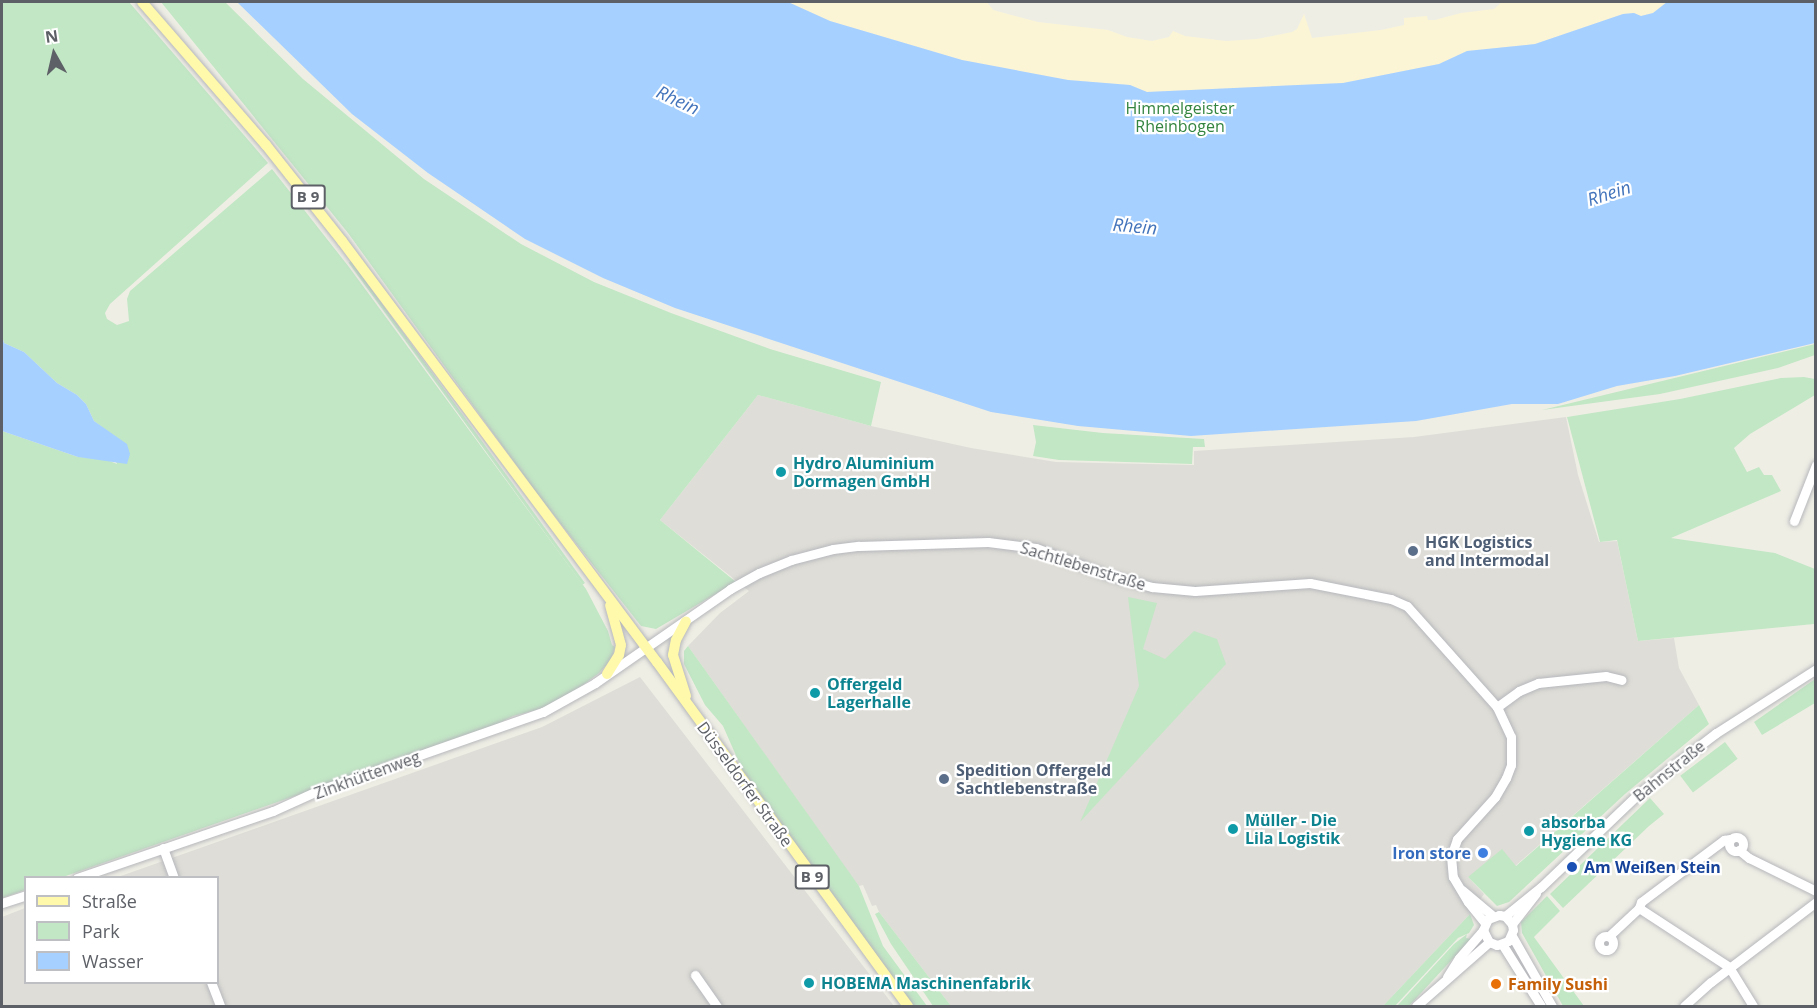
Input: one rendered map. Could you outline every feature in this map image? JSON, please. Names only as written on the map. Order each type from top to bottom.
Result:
[{"type":"main road","name":"B 9","points":[[142,2],[266,145],[316,208],[646,648]]},
{"type":"main road","points":[[607,675],[615,664],[621,645],[608,596]]},
{"type":"main road","points":[[686,621],[676,640],[673,655],[690,707]]},
{"type":"main road","name":"Düsseldorfer Straße","points":[[646,648],[908,1006]]},
{"type":"street","points":[[1794,521],[1815,465]]},
{"type":"street","name":"Sachtlebenstraße","points":[[646,648],[730,589],[759,573],[825,550],[906,544],[1011,544],[1056,554],[1108,575],[1152,587],[1195,591],[1310,583],[1335,585],[1391,599],[1416,613],[1434,638],[1497,707],[1511,737],[1511,765],[1495,797],[1454,845],[1451,856],[1452,872],[1484,927]]},
{"type":"street","name":"Zinkhüttenweg","points":[[83,876],[526,719],[568,700],[646,648]]},
{"type":"street","name":"Bahnstraße","points":[[1505,916],[1536,891],[1636,796],[1673,765],[1716,733],[1815,669]]},
{"type":"street","points":[[1497,707],[1519,691],[1538,683],[1606,676],[1622,680]]},
{"type":"street","points":[[1610,936],[1639,908],[1641,902],[1724,840],[1730,839],[1730,849],[1739,850],[1749,858],[1815,891]]},
{"type":"street","points":[[163,848],[173,876]]},
{"type":"street","name":"Sachtlebenstraße","points":[[1462,890],[1493,916]]},
{"type":"street","name":"Bahnstraße","points":[[1512,924],[1536,891]]},
{"type":"street","points":[[2,903],[24,896]]},
{"type":"street","points":[[1684,1006],[1729,967],[1815,902]]},
{"type":"street","points":[[1639,908],[1729,967],[1753,1006]]},
{"type":"street","points":[[1447,977],[1459,958],[1493,916],[1505,916],[1512,924],[1512,936],[1552,1006]]},
{"type":"street","points":[[1484,927],[1489,942]]},
{"type":"street","points":[[1416,1006],[1489,942],[1502,944],[1512,936]]},
{"type":"street","points":[[1502,944],[1541,1006]]},
{"type":"street","points":[[695,975],[717,1006]]},
{"type":"street","points":[[212,984],[220,1006]]},
{"type":"shaded area","points":[[758,395],[871,426],[971,448],[1056,462],[1194,465],[1194,451],[1414,437],[1566,417],[1578,475],[1599,542],[1617,541],[1638,641],[1674,638],[1679,668],[1699,705],[1515,866],[1468,877],[1484,894],[1470,914],[1383,1006],[951,1006],[876,905],[872,906],[863,885],[859,886],[849,873],[688,646],[720,613],[749,591],[660,520]]},
{"type":"shaded area","points":[[640,677],[894,1006],[2,1006],[2,917],[24,908],[24,984],[219,984],[219,876],[121,876],[542,727]]},
{"type":"green space","points":[[2,2],[129,2],[268,163],[110,304],[105,313],[107,319],[117,325],[129,321],[127,299],[130,291],[272,169],[349,267],[586,589],[615,647],[611,660],[599,673],[579,688],[544,708],[513,716],[492,727],[66,876],[24,876],[24,890],[2,898],[2,431],[78,457],[102,458],[117,464],[102,427],[94,421],[86,404],[77,395],[57,383],[24,352],[4,343],[2,336]]},
{"type":"green space","points":[[161,2],[225,2],[303,79],[424,179],[521,244],[594,282],[671,313],[770,349],[881,382],[871,426],[758,395],[660,520],[736,582],[656,629],[641,626],[535,491],[348,233]]},
{"type":"green space","points":[[351,261],[585,583],[583,585],[349,263]]},
{"type":"green space","points":[[1815,344],[1815,355],[1778,368],[1660,394],[1542,410]]},
{"type":"green space","points":[[1781,378],[1815,379],[1815,395],[1750,434],[1734,448],[1747,472],[1759,467],[1764,475],[1772,475],[1781,491],[1671,538],[1775,553],[1815,569],[1814,624],[1638,641],[1617,540],[1600,542],[1567,417],[1680,399]]},
{"type":"green space","points":[[1033,425],[1103,433],[1204,439],[1205,447],[1193,447],[1192,464],[1059,460],[1033,456],[1036,442]]},
{"type":"green space","points":[[1128,597],[1157,603],[1143,649],[1165,659],[1194,631],[1217,639],[1226,664],[1080,822],[1139,686]]},
{"type":"green space","points":[[688,646],[859,886],[883,946],[927,1006],[914,1006],[745,776],[723,726],[705,705],[684,664],[684,651]]},
{"type":"green space","points":[[1815,679],[1815,703],[1762,735],[1754,722]]},
{"type":"green space","points":[[1699,705],[1709,724],[1625,794],[1509,902],[1497,906],[1468,877],[1502,849],[1516,866]]},
{"type":"green space","points":[[1725,742],[1738,759],[1693,792],[1680,776]]},
{"type":"green space","points":[[1650,798],[1664,814],[1563,908],[1550,894]]},
{"type":"green space","points":[[1547,896],[1560,911],[1534,937],[1584,1006],[1563,1006],[1522,933],[1521,922]]},
{"type":"green space","points":[[879,912],[951,1006],[933,1006],[891,944],[875,914]]},
{"type":"green space","points":[[1470,914],[1474,925],[1469,933],[1458,938],[1395,1006],[1383,1006]]},
{"type":"green space","points":[[1467,934],[1466,938],[1471,939],[1409,1006],[1397,1006],[1454,944]]},
{"type":"sand","points":[[788,2],[987,2],[993,10],[1038,22],[1108,30],[1127,37],[1152,41],[1169,37],[1173,31],[1185,36],[1226,41],[1257,39],[1292,32],[1297,29],[1304,14],[1312,38],[1404,25],[1404,18],[1427,16],[1428,20],[1435,20],[1461,13],[1494,9],[1502,2],[1667,2],[1653,13],[1641,16],[1634,13],[1623,14],[1535,44],[1467,51],[1439,64],[1343,83],[1147,92],[1130,85],[1068,80],[962,60],[830,21]]},
{"type":"water","name":"Rhein","points":[[237,2],[788,2],[830,21],[962,60],[1068,80],[1130,85],[1147,92],[1343,83],[1439,64],[1467,51],[1535,44],[1623,14],[1634,13],[1641,16],[1653,13],[1667,2],[1815,2],[1815,343],[1675,376],[1617,386],[1558,404],[1512,404],[1416,421],[1191,436],[1078,426],[991,412],[675,308],[603,278],[525,239],[428,173],[352,114]]},
{"type":"water","points":[[2,336],[4,343],[24,352],[57,383],[77,395],[86,404],[94,421],[127,444],[130,454],[127,464],[78,457],[2,431]]},
{"type":"place","name":"Hydro Aluminium Dormagen GmbH","points":[[781,472]]},
{"type":"place","name":"HGK Logistics and Intermodal","points":[[1413,551]]},
{"type":"place","name":"Offergeld Lagerhalle","points":[[815,693]]},
{"type":"place","name":"Spedition Offergeld Sachtlebenstraße","points":[[944,779]]},
{"type":"place","name":"Müller - Die Lila Logistik","points":[[1233,829]]},
{"type":"place","name":"absorba Hygiene KG","points":[[1529,831]]},
{"type":"place","name":"Iron store","points":[[1483,853]]},
{"type":"place","name":"Am Weißen Stein","points":[[1572,867]]},
{"type":"place","name":"HOBEMA Maschinenfabrik","points":[[809,983]]},
{"type":"place","name":"Family Sushi","points":[[1496,984]]},
{"type":"park label","name":"Himmelgeister Rheinbogen","points":[[1180,117]]}]
